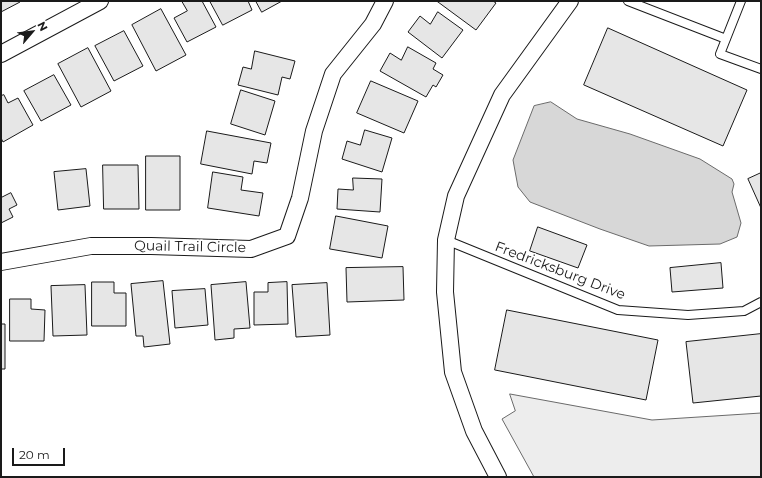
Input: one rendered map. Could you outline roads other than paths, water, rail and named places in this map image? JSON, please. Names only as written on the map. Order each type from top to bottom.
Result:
[{"type":"street","points":[[1,54],[100,1]]},
{"type":"street","name":"Quail Trail Circle","points":[[1,262],[91,246],[251,249],[287,236],[300,198],[314,131],[334,74],[373,24],[385,1]]},
{"type":"street","points":[[498,477],[474,431],[453,372],[445,292],[446,240],[456,196],[502,95],[570,1]]},
{"type":"lane","points":[[628,1],[726,39]]},
{"type":"lane","points":[[741,1],[720,54],[761,69]]},
{"type":"lane","name":"Fredricksburg Drive","points":[[446,240],[618,310],[688,315],[744,311],[761,302]]}]
